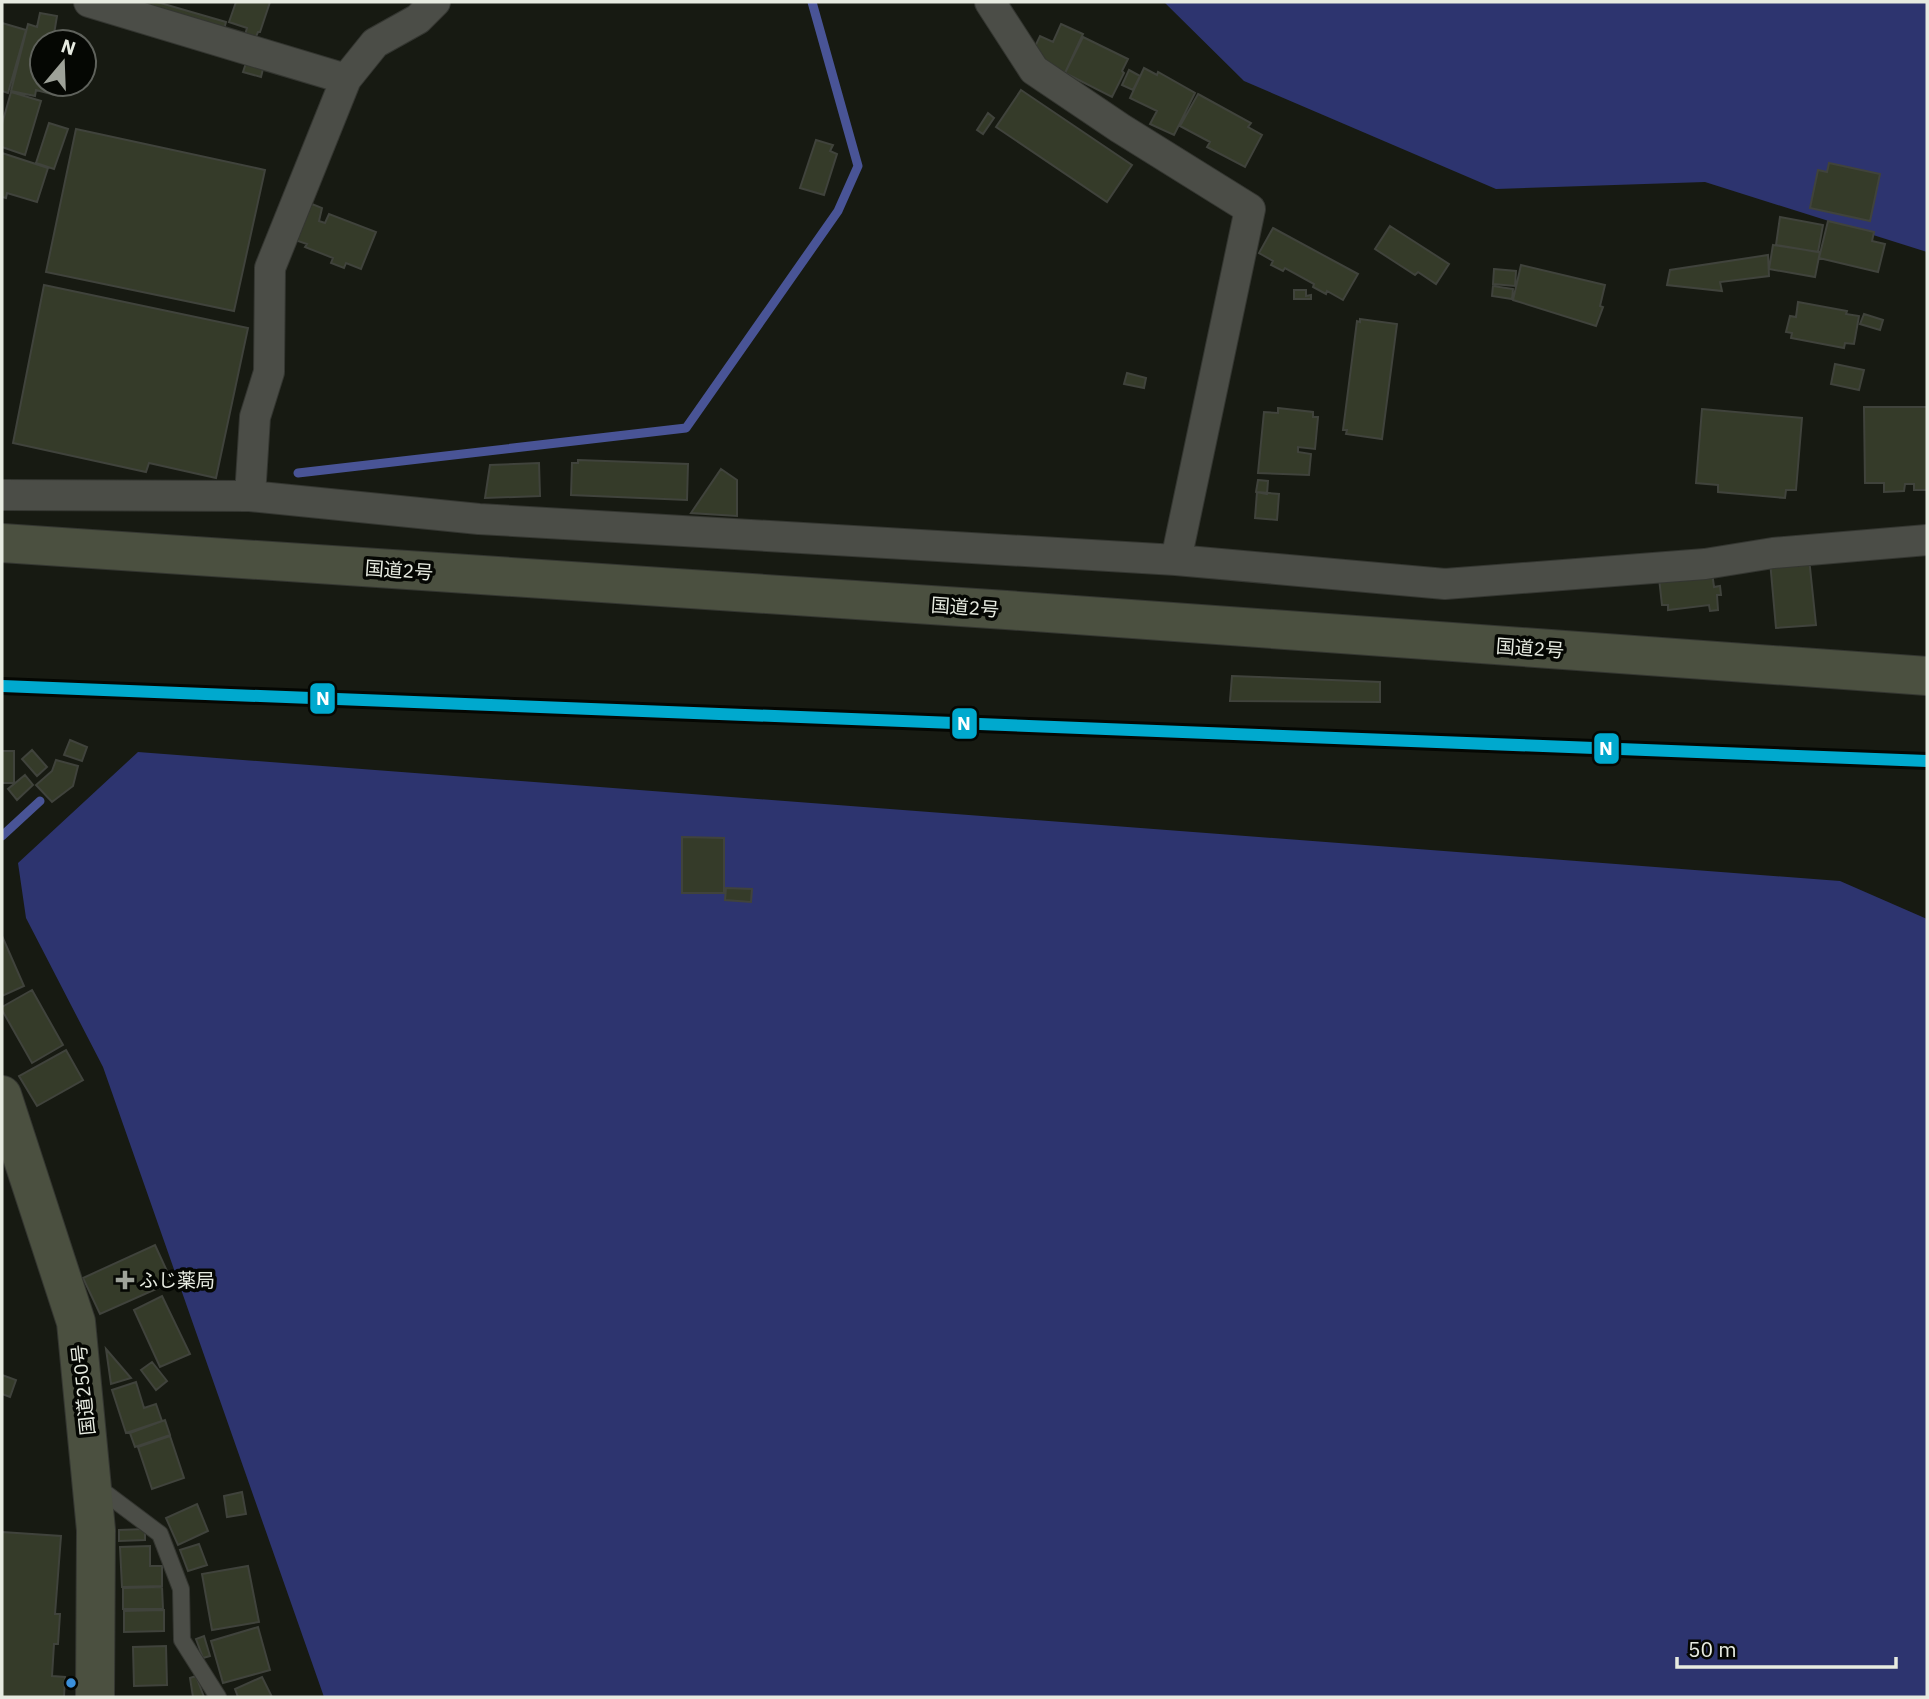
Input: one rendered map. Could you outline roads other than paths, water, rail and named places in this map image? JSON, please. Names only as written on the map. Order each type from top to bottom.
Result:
[{"type":"highway","name":"国道2号","points":[[2,543],[992,609],[1927,676]]},
{"type":"highway","name":"国道250号","points":[[2,1095],[76,1322],[96,1530],[95,1697]]},
{"type":"street","points":[[89,2],[346,79]]},
{"type":"street","points":[[250,496],[256,417],[269,372],[270,268],[346,79],[375,43],[418,19],[435,2]]},
{"type":"street","points":[[990,2],[1034,70],[1120,128],[1250,209],[1176,560]]},
{"type":"street","points":[[2,495],[250,496],[479,519],[1176,560],[1445,584],[1705,564],[1773,552],[1927,540]]},
{"type":"lane","points":[[92,1482],[160,1534],[181,1588],[182,1640],[218,1697]]},
{"type":"waterway","points":[[298,473],[686,428],[838,211],[858,166],[812,2]]},
{"type":"waterway","points":[[2,836],[40,801]]},
{"type":"place","name":"ふじ薬局","points":[[125,1280]]}]
